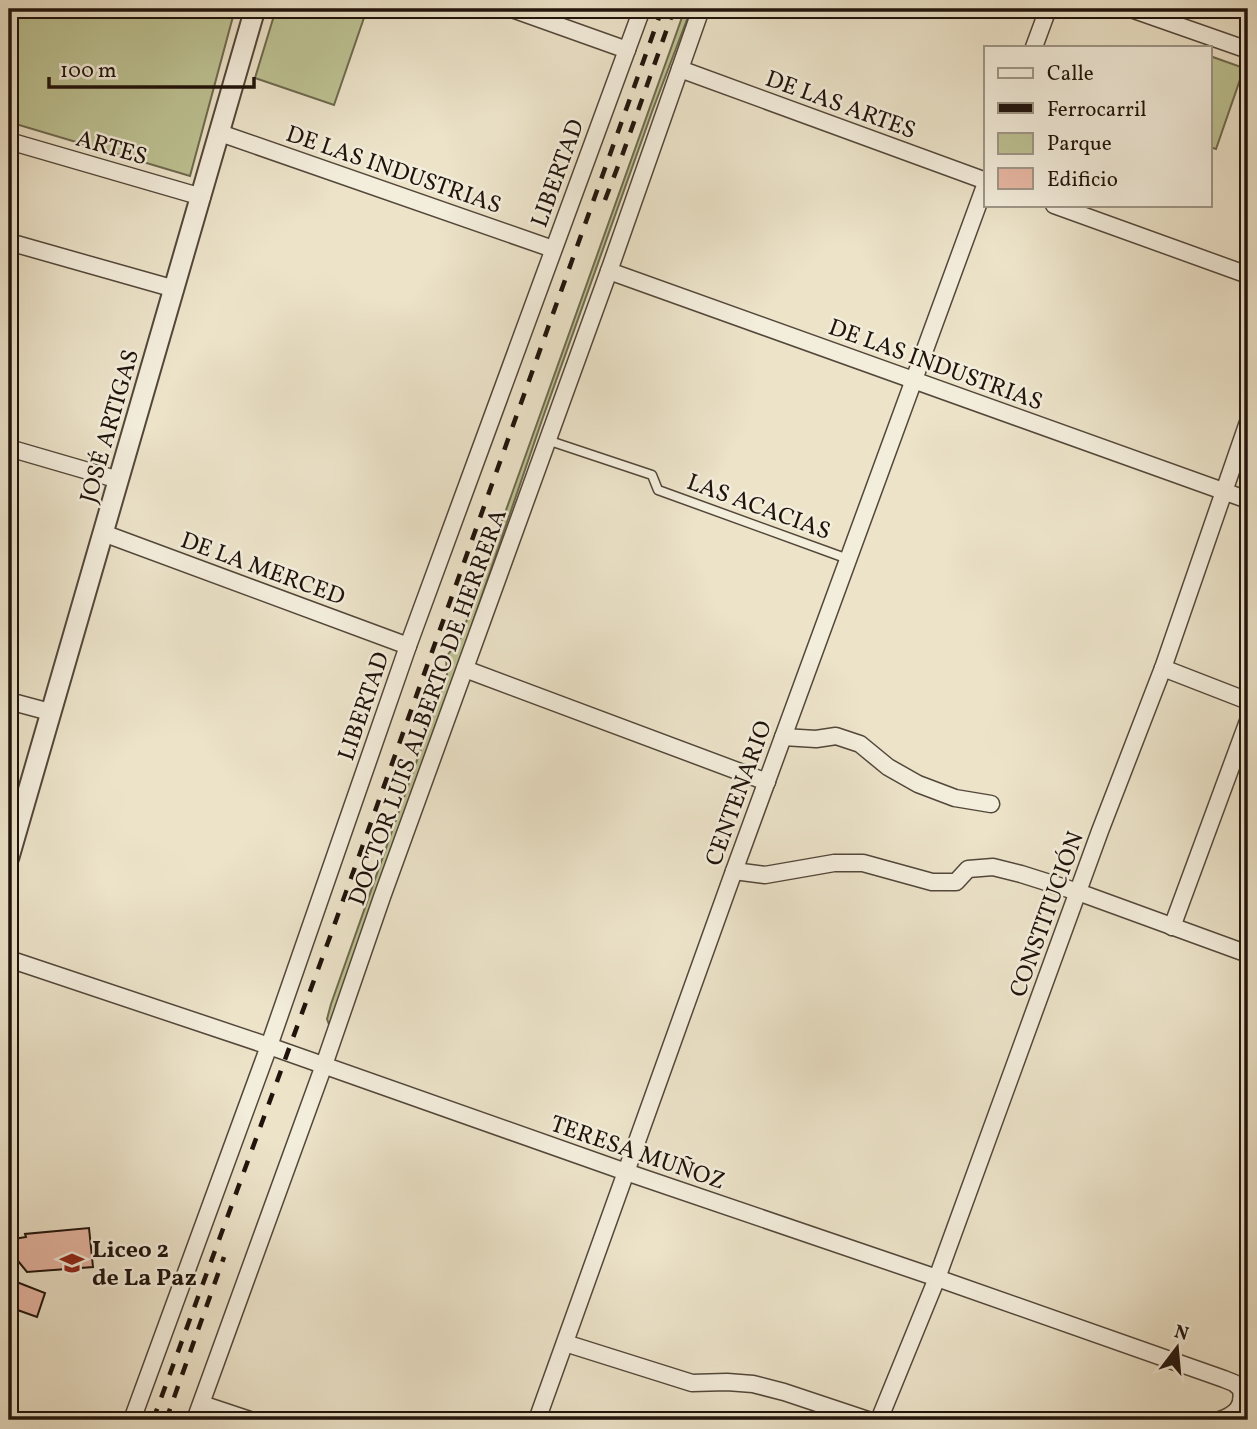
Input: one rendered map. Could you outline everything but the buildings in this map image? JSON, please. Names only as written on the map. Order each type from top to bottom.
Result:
[{"type":"street","name":"JOSÉ ARTIGAS","points":[[9,857],[255,9]]},
{"type":"street","points":[[512,9],[627,50]]},
{"type":"street","name":"LIBERTAD","points":[[132,1420],[269,1046],[408,646],[642,9]]},
{"type":"street","name":"DOCTOR LUIS ALBERTO DE HERRERA","points":[[195,1420],[701,9]]},
{"type":"street","points":[[1034,46],[1048,9]]},
{"type":"street","points":[[1131,9],[1248,50]]},
{"type":"street","name":"DE LAS ARTES","points":[[680,69],[984,181]]},
{"type":"street","name":"DE LAS INDUSTRIAS","points":[[220,133],[553,249]]},
{"type":"street","name":"ARTES","points":[[9,141],[202,197]]},
{"type":"street","name":"CENTENARIO","points":[[537,1420],[984,187]]},
{"type":"street","points":[[1057,206],[1248,275]]},
{"type":"street","points":[[9,242],[175,289]]},
{"type":"street","name":"DE LAS INDUSTRIAS","points":[[609,271],[1248,500]]},
{"type":"street","name":"CONSTITUCIÓN","points":[[879,1420],[937,1278],[1163,668],[1248,422]]},
{"type":"street","points":[[9,448],[119,480]]},
{"type":"street","name":"DE LA MERCED","points":[[103,533],[408,646]]},
{"type":"street","points":[[1163,668],[1248,701]]},
{"type":"street","points":[[465,669],[767,782]]},
{"type":"street","points":[[9,701],[50,712]]},
{"type":"street","points":[[1172,928],[1248,721]]},
{"type":"street","points":[[783,737],[836,736],[860,744],[888,767],[918,784],[955,798],[991,804]]},
{"type":"street","points":[[734,871],[765,875],[834,863],[863,863],[932,881],[956,882],[968,869],[993,867],[1078,892],[1248,954]]},
{"type":"street","name":"TERESA MUÑOZ","points":[[9,959],[324,1065],[1234,1383],[1241,1389],[1240,1408],[1231,1416],[1220,1420]]},
{"type":"street","points":[[565,1343],[692,1383],[753,1384],[868,1420]]},
{"type":"street","points":[[202,1404],[250,1420]]},
{"type":"lane","name":"LAS ACACIAS","points":[[547,440],[652,475],[658,490],[848,559]]},
{"type":"green space","points":[[9,9],[235,9],[190,176],[9,122]]},
{"type":"green space","points":[[276,9],[357,9],[366,12],[334,105],[255,78]]},
{"type":"green space","points":[[685,9],[691,9],[542,420],[335,1025],[330,1027],[327,1019],[331,1004],[447,675],[446,657],[460,639]]},
{"type":"green space","points":[[1212,57],[1244,68],[1216,149],[1212,148]]},
{"type":"railway","points":[[153,1420],[335,923],[662,9]]},
{"type":"railway","points":[[605,200],[674,9]]},
{"type":"railway","points":[[166,1420],[224,1257]]},
{"type":"place","name":"Liceo 2 de La Paz","points":[[72,1263]]}]
